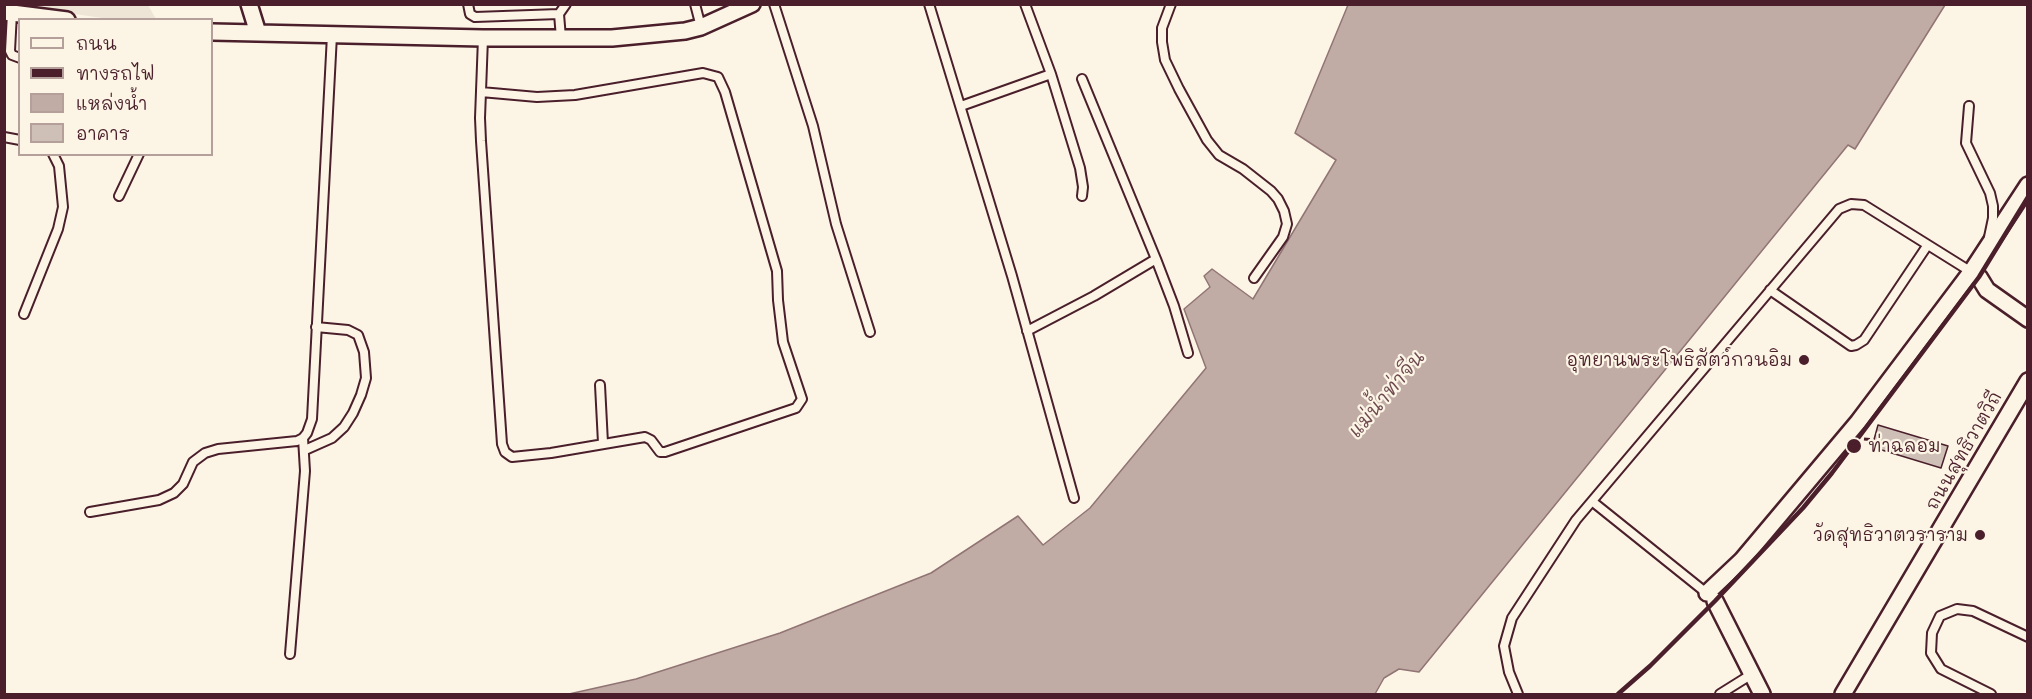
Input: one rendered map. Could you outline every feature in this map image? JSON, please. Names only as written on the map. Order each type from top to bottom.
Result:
[{"type":"street","points":[[249,4],[258,33]]},
{"type":"street","points":[[213,32],[612,39],[686,31],[701,27],[746,6]]},
{"type":"street","points":[[9,17],[28,18]]},
{"type":"street","points":[[1762,694],[1711,597],[1804,489],[1975,274],[1986,250],[2028,185]]},
{"type":"street","points":[[1975,274],[1987,291],[2028,319]]},
{"type":"street","name":"ถนนสุทธิวาตวิถี","points":[[1842,694],[2028,381]]},
{"type":"lane","points":[[468,4],[470,14],[475,17],[559,14]]},
{"type":"lane","points":[[561,38],[559,14],[567,4]]},
{"type":"lane","points":[[695,4],[701,27]]},
{"type":"lane","points":[[774,4],[813,126],[836,224],[870,332]]},
{"type":"lane","points":[[929,4],[961,106],[1074,498]]},
{"type":"lane","points":[[1025,4],[1051,74],[1080,168],[1082,196]]},
{"type":"lane","points":[[1171,4],[1162,28],[1162,42],[1165,60],[1179,89],[1207,140],[1219,154],[1271,191],[1284,211],[1287,224],[1283,237],[1254,278]]},
{"type":"lane","points":[[9,17],[10,51],[12,55],[18,57]]},
{"type":"lane","points":[[290,654],[305,450],[303,438],[312,419],[332,35]]},
{"type":"lane","points":[[481,92],[537,97],[575,95],[703,73],[718,77],[725,92],[777,271],[777,300],[783,342],[801,399],[796,408],[674,451],[660,452],[651,440],[645,437],[512,457],[505,452],[502,444],[481,141],[481,92],[483,38]]},
{"type":"lane","points":[[961,106],[1051,74]]},
{"type":"lane","points":[[1082,80],[1156,259],[1174,306],[1188,353]]},
{"type":"lane","points":[[1969,106],[1966,143],[1990,193],[1993,206],[1993,218],[1986,250]]},
{"type":"lane","points":[[24,314],[58,229],[63,207],[59,166],[53,156]]},
{"type":"lane","points":[[119,196],[138,156]]},
{"type":"lane","points":[[1518,694],[1509,672],[1504,646],[1512,618],[1576,520],[1839,209],[1851,204],[1864,205],[1975,274]]},
{"type":"lane","points":[[1770,290],[1851,346],[1856,345],[1864,340],[1927,246]]},
{"type":"lane","points":[[1027,331],[1094,296],[1156,259]]},
{"type":"lane","points":[[305,450],[332,438],[344,427],[357,404],[366,378],[364,352],[358,335],[348,330],[316,327]]},
{"type":"lane","points":[[600,385],[603,443]]},
{"type":"lane","points":[[90,512],[159,500],[174,494],[183,484],[193,462],[205,453],[218,449],[284,444],[303,438]]},
{"type":"lane","points":[[1593,502],[1711,597]]},
{"type":"lane","points":[[1991,694],[1941,669],[1930,653],[1932,633],[1940,616],[1957,609],[1973,611],[2028,637]]},
{"type":"lane","points":[[1720,694],[1752,674]]},
{"type":"shaded area","points":[[13,5],[148,5],[155,18],[102,18]]},
{"type":"water","name":"แม่น้ำท่าจีน","points":[[1348,5],[1945,5],[1855,149],[1848,145],[1419,672],[1399,669],[1384,678],[1375,694],[569,694],[636,679],[780,633],[931,573],[1018,516],[1043,545],[1090,508],[1206,368],[1184,309],[1210,287],[1204,276],[1212,269],[1253,299],[1336,160],[1295,133]]},
{"type":"building","points":[[1878,425],[1948,446],[1941,468],[1872,447]]},
{"type":"railway","points":[[1618,694],[1650,666],[1715,601],[1803,508],[1832,473],[1979,277],[2028,197]]},
{"type":"place","name":"อุทยานพระโพธิสัตว์กวนอิม","points":[[1804,360]]},
{"type":"place","name":"ท่าฉลอม","points":[[1854,446]]},
{"type":"place","name":"วัดสุทธิวาตวราราม","points":[[1980,535]]}]
